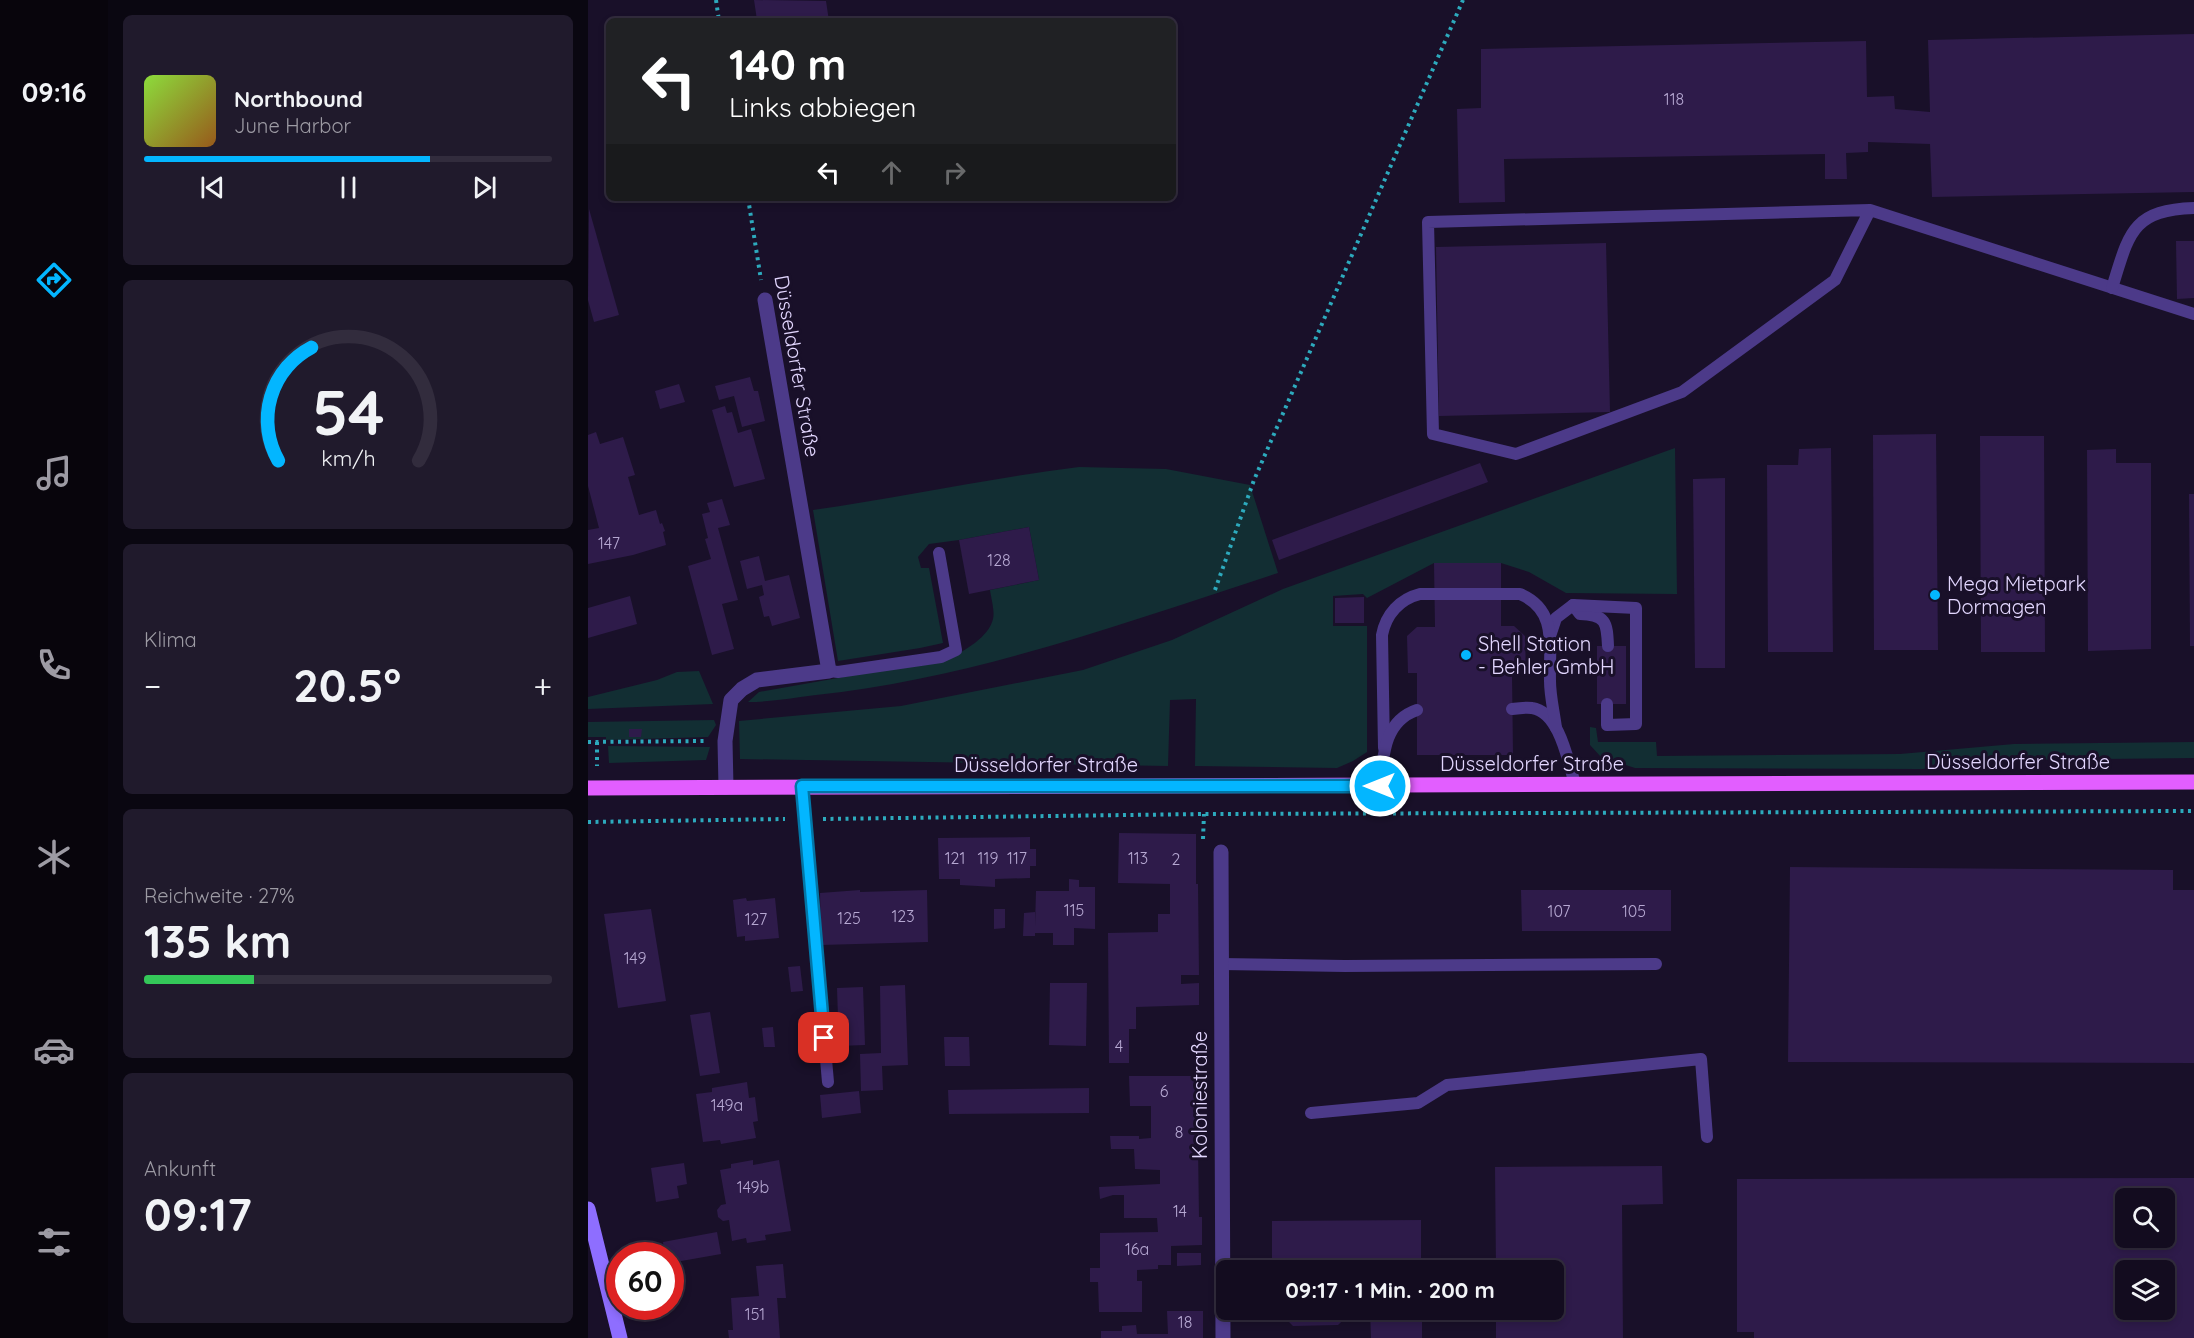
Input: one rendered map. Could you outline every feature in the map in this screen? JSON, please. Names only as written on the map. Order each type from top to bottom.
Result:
[{"type":"main road","name":"Düsseldorfer Straße","points":[[588,788],[2194,782]]},
{"type":"street","name":"Düsseldorfer Straße","points":[[765,300],[829,671]]},
{"type":"street","points":[[726,787],[725,741],[731,700],[742,689],[757,680],[829,671]]},
{"type":"street","name":"Koloniestraße","points":[[1221,852],[1222,1338]]},
{"type":"street","points":[[588,1209],[620,1338]]},
{"type":"lane","points":[[2112,288],[2127,241],[2144,219],[2168,209],[2194,208]]},
{"type":"lane","points":[[1870,210],[1835,280],[1682,392],[1516,454],[1433,434],[1428,222],[1870,210],[2194,314]]},
{"type":"lane","points":[[829,671],[838,672],[941,657],[956,650],[939,553]]},
{"type":"lane","points":[[1380,786],[1384,748],[1382,635],[1384,623],[1407,597],[1420,594],[1520,594],[1533,599],[1545,614],[1550,637],[1550,683],[1556,728],[1575,784]]},
{"type":"lane","points":[[1550,637],[1556,618],[1574,605],[1636,608],[1636,724],[1607,725],[1607,704]]},
{"type":"lane","points":[[1574,605],[1580,614],[1595,615],[1604,621],[1607,628],[1608,646]]},
{"type":"lane","points":[[1512,708],[1534,708],[1548,716],[1556,728]]},
{"type":"lane","points":[[1384,748],[1393,727],[1406,714],[1417,710]]},
{"type":"lane","points":[[802,786],[828,1082]]},
{"type":"lane","points":[[1221,964],[1345,966],[1521,963],[1656,964]]},
{"type":"lane","points":[[1311,1113],[1418,1103],[1447,1085],[1701,1059],[1707,1137]]},
{"type":"path","points":[[716,0],[719,18]]},
{"type":"path","points":[[1215,590],[1254,480],[1463,0]]},
{"type":"path","name":"Düsseldorfer Straße","points":[[748,201],[765,300]]},
{"type":"path","points":[[588,742],[725,741]]},
{"type":"path","points":[[1203,786],[1203,852],[1221,852]]},
{"type":"path","points":[[588,822],[1204,814],[2194,811]]},
{"type":"green space","points":[[1675,448],[1677,594],[1566,593],[1529,572],[1501,563],[1434,563],[1367,598],[1363,594],[1333,596],[1333,626],[1367,626],[1367,752],[1337,768],[1195,766],[1196,699],[1170,700],[1168,766],[740,759],[739,721],[901,706],[1083,670],[1172,640],[1283,589]]},
{"type":"green space","points":[[1079,467],[1166,469],[1250,485],[1278,573],[1107,629],[992,662],[875,687],[782,700],[748,702],[759,692],[950,658],[975,643],[991,626],[994,612],[990,590],[1039,580],[1029,527],[929,544],[918,557],[921,568],[929,568],[943,643],[838,661],[813,510]]},
{"type":"green space","points":[[699,671],[713,704],[588,709],[588,697],[657,680],[677,672]]},
{"type":"green space","points":[[714,720],[716,725],[708,737],[606,740],[606,737],[588,737],[588,722]]},
{"type":"green space","points":[[1590,727],[1596,728],[1598,742],[1656,742],[1657,756],[1900,754],[2014,744],[2194,742],[2194,758],[2014,760],[1922,769],[1635,768],[1601,757],[1590,745]]},
{"type":"green space","points":[[608,746],[710,747],[706,760],[609,763]]},
{"type":"building","points":[[754,0],[826,1],[829,18],[769,18],[757,18]]},
{"type":"building","points":[[2194,34],[2194,192],[1932,197],[1930,144],[1868,142],[1868,152],[1846,153],[1847,179],[1825,179],[1825,154],[1504,159],[1505,202],[1459,203],[1457,109],[1481,108],[1481,49],[1866,41],[1867,97],[1894,96],[1895,109],[1930,112],[1928,40]]},
{"type":"building","points":[[589,209],[619,315],[594,322],[588,300]]},
{"type":"building","points":[[2176,241],[2194,241],[2194,298],[2177,299]]},
{"type":"building","points":[[1606,243],[1610,412],[1439,416],[1436,247]]},
{"type":"building","points":[[750,377],[754,391],[758,391],[765,421],[742,427],[734,396],[719,400],[715,386]]},
{"type":"building","points":[[679,384],[685,402],[660,409],[655,391]]},
{"type":"building","points":[[725,406],[727,413],[732,412],[738,433],[751,429],[765,479],[734,487],[712,410]]},
{"type":"building","points":[[596,432],[600,444],[623,437],[635,475],[628,477],[639,515],[656,510],[660,524],[662,523],[665,531],[663,532],[666,545],[633,555],[588,564],[588,530],[599,528],[588,486],[588,435]]},
{"type":"building","points":[[1936,434],[1938,650],[1874,650],[1873,435]]},
{"type":"building","points":[[1980,436],[2044,436],[2045,652],[1981,652]]},
{"type":"building","points":[[1831,448],[1833,652],[1768,652],[1767,465],[1798,465],[1799,449]]},
{"type":"building","points":[[2116,449],[2116,463],[2151,463],[2151,649],[2088,651],[2087,450]]},
{"type":"building","points":[[1480,463],[1488,482],[1279,560],[1272,540]]},
{"type":"building","points":[[1725,478],[1725,668],[1695,668],[1693,479]]},
{"type":"building","points":[[2189,494],[2194,494],[2194,646],[2190,646]]},
{"type":"building","points":[[722,499],[730,525],[718,528],[738,600],[722,604],[734,649],[712,655],[688,566],[711,559],[705,539],[708,538],[702,514],[710,512],[707,503]]},
{"type":"building","points":[[1029,527],[1039,580],[969,594],[959,540]]},
{"type":"building","points":[[759,556],[765,581],[789,575],[800,618],[772,626],[769,616],[764,617],[759,597],[764,595],[762,585],[747,589],[740,561]]},
{"type":"building","points":[[1434,563],[1501,563],[1501,626],[1514,626],[1525,636],[1526,674],[1512,674],[1513,755],[1417,755],[1417,673],[1408,673],[1407,636],[1417,627],[1435,627]]},
{"type":"building","points":[[630,596],[637,624],[588,638],[588,608]]},
{"type":"building","points":[[1364,597],[1364,623],[1335,623],[1335,598]]},
{"type":"building","points":[[1597,646],[1626,646],[1626,704],[1597,704]]},
{"type":"building","points":[[629,729],[642,729],[641,737],[629,737]]},
{"type":"building","points":[[1119,833],[1196,834],[1199,975],[1181,975],[1181,984],[1199,983],[1199,1005],[1136,1007],[1136,1029],[1129,1029],[1129,1063],[1109,1063],[1108,933],[1158,932],[1158,914],[1170,914],[1170,884],[1118,883]]},
{"type":"building","points":[[1030,837],[1030,849],[1036,849],[1036,866],[1030,866],[1030,878],[995,879],[995,887],[960,885],[960,879],[939,879],[938,838]]},
{"type":"building","points":[[1790,867],[2173,870],[2173,890],[2194,890],[2194,1063],[1788,1062]]},
{"type":"building","points":[[1069,879],[1079,880],[1079,887],[1095,887],[1095,929],[1074,928],[1074,945],[1053,945],[1053,933],[1023,936],[1024,913],[1035,912],[1035,926],[1036,891],[1069,891]]},
{"type":"building","points":[[860,890],[860,892],[927,890],[928,942],[821,945],[820,893]]},
{"type":"building","points":[[1521,890],[1671,890],[1671,931],[1522,931]]},
{"type":"building","points":[[746,898],[747,901],[775,898],[779,938],[745,941],[745,936],[737,937],[733,900]]},
{"type":"building","points":[[651,909],[666,1001],[618,1008],[604,914]]},
{"type":"building","points":[[994,909],[1005,909],[1005,928],[994,929]]},
{"type":"building","points":[[800,966],[803,991],[791,992],[788,967]]},
{"type":"building","points":[[1050,983],[1087,983],[1086,1046],[1049,1045]]},
{"type":"building","points":[[905,985],[908,1065],[882,1066],[883,1090],[861,1091],[860,1054],[881,1053],[880,986]]},
{"type":"building","points":[[863,987],[865,1045],[839,1046],[837,988]]},
{"type":"building","points":[[710,1012],[720,1073],[700,1076],[690,1015]]},
{"type":"building","points":[[773,1027],[775,1047],[764,1047],[762,1028]]},
{"type":"building","points":[[944,1037],[969,1037],[970,1066],[945,1066]]},
{"type":"building","points":[[1129,1076],[1197,1076],[1199,1217],[1202,1217],[1202,1245],[1171,1246],[1171,1265],[1158,1265],[1158,1269],[1137,1270],[1137,1281],[1142,1281],[1142,1312],[1099,1312],[1098,1282],[1090,1282],[1090,1268],[1100,1268],[1100,1233],[1158,1232],[1157,1218],[1124,1218],[1124,1195],[1113,1195],[1100,1199],[1099,1187],[1160,1184],[1160,1170],[1135,1169],[1134,1149],[1111,1149],[1110,1136],[1151,1138],[1151,1106],[1130,1106]]},
{"type":"building","points":[[747,1082],[749,1098],[755,1097],[758,1121],[753,1122],[756,1138],[721,1144],[720,1140],[703,1142],[696,1094],[712,1092],[712,1088]]},
{"type":"building","points":[[1089,1088],[1089,1113],[949,1114],[948,1090]]},
{"type":"building","points":[[859,1091],[861,1113],[822,1118],[820,1095]]},
{"type":"building","points":[[753,1160],[753,1165],[779,1160],[791,1231],[765,1235],[766,1240],[747,1243],[746,1238],[732,1241],[729,1220],[723,1221],[718,1217],[717,1210],[721,1205],[726,1204],[720,1170],[731,1168],[731,1164]]},
{"type":"building","points":[[684,1163],[687,1184],[677,1186],[679,1198],[656,1202],[651,1168]]},
{"type":"building","points":[[1662,1166],[1663,1204],[1622,1205],[1623,1338],[1496,1338],[1496,1320],[1564,1320],[1564,1260],[1496,1260],[1495,1167]]},
{"type":"building","points":[[2194,1178],[2194,1338],[1754,1338],[1754,1332],[1737,1332],[1737,1179]]},
{"type":"building","points":[[1421,1220],[1421,1260],[1272,1260],[1272,1221]]},
{"type":"building","points":[[717,1232],[721,1254],[684,1261],[684,1242],[663,1242]]},
{"type":"building","points":[[1177,1253],[1201,1253],[1201,1265],[1177,1266]]},
{"type":"building","points":[[783,1264],[786,1298],[777,1298],[780,1338],[729,1338],[728,1330],[733,1330],[731,1298],[759,1296],[756,1266]]},
{"type":"building","points":[[1167,1311],[1203,1311],[1203,1338],[1101,1338],[1101,1331],[1122,1331],[1122,1326],[1136,1325],[1137,1334],[1168,1334]]},
{"type":"building","points":[[1287,1320],[1343,1320],[1338,1325],[1293,1326]]},
{"type":"building","points":[[1370,1320],[1422,1320],[1422,1338],[1371,1338]]},
{"type":"place","name":"Mega Mietpark Dormagen","points":[[1935,595]]},
{"type":"place","name":"Shell Station - Behler GmbH","points":[[1466,655]]},
{"type":"route","points":[[824,1038],[802,786],[1380,786]]}]
